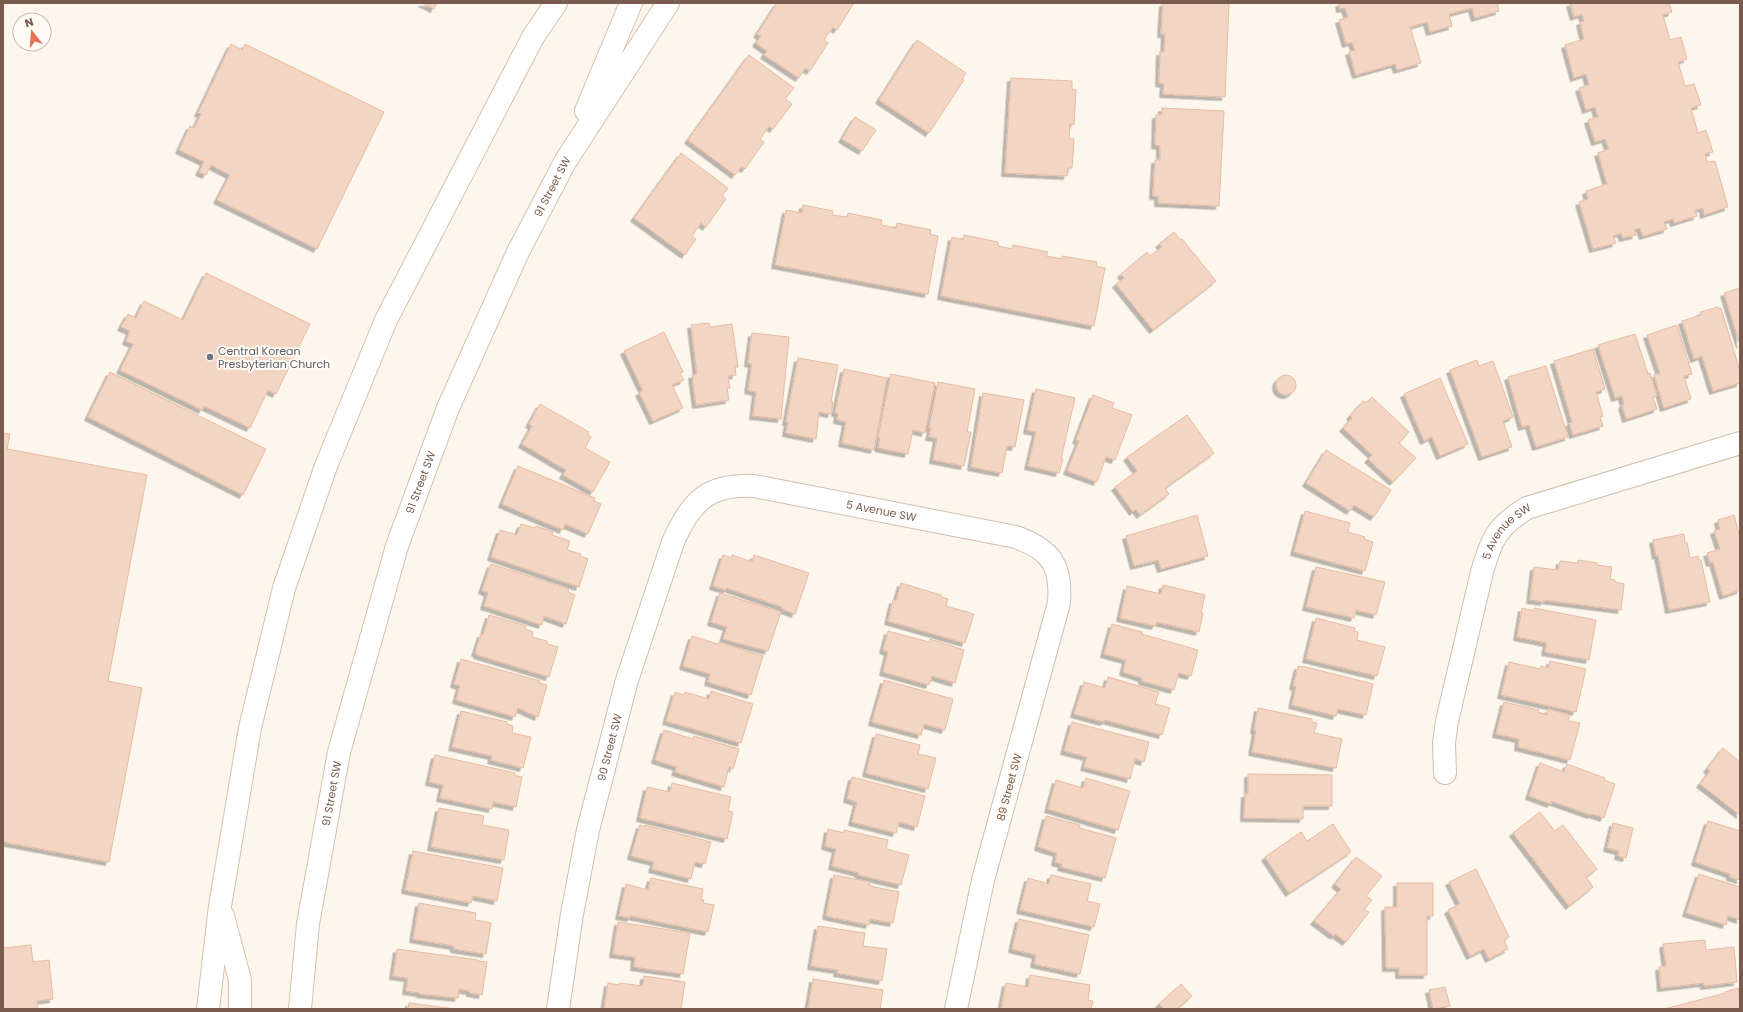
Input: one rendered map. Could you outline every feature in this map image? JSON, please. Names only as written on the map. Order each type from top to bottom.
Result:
[{"type":"main road","points":[[208,1009],[220,906],[250,728],[284,588],[326,466],[386,320],[533,37],[556,3]]},
{"type":"main road","points":[[565,162],[631,3]]},
{"type":"main road","name":"91 Street SW","points":[[300,1009],[308,924],[339,752],[397,546],[448,408],[518,252],[565,162],[668,3]]},
{"type":"main road","name":"5 Avenue SW","points":[[1444,773],[1444,743],[1447,721],[1480,580],[1487,554],[1495,535],[1505,523],[1527,508],[1740,443]]},
{"type":"main road","name":"5 Avenue SW","points":[[700,499],[722,488],[735,485],[754,486],[1016,537],[1045,551],[1055,565]]},
{"type":"main road","name":"90 Street SW","points":[[558,1009],[572,914],[588,830],[627,680],[680,524],[700,499]]},
{"type":"main road","name":"89 Street SW","points":[[956,1009],[983,880],[1059,603],[1060,586],[1055,565]]},
{"type":"main road","points":[[220,906],[240,980],[240,1009]]},
{"type":"building","points":[[422,3],[437,3],[434,9]]},
{"type":"building","points":[[777,3],[854,3],[837,30],[833,27],[824,40],[828,43],[810,71],[805,68],[799,78],[764,55],[767,51],[756,43],[761,36],[757,34]]},
{"type":"building","points":[[1163,3],[1229,3],[1225,97],[1163,94],[1164,84],[1159,83],[1160,52],[1164,52],[1165,34],[1161,34]]},
{"type":"building","points":[[1339,3],[1497,3],[1499,11],[1475,18],[1472,8],[1449,14],[1452,26],[1430,32],[1427,22],[1410,27],[1421,63],[1397,70],[1395,64],[1356,75],[1349,52],[1355,50],[1352,42],[1346,44],[1339,20],[1348,17],[1345,8],[1340,9]]},
{"type":"building","points":[[1570,3],[1669,3],[1672,12],[1663,15],[1670,40],[1681,37],[1687,59],[1678,62],[1685,86],[1694,84],[1701,105],[1691,108],[1698,133],[1706,130],[1713,152],[1705,154],[1707,162],[1715,161],[1728,207],[1704,215],[1703,208],[1695,210],[1697,216],[1674,223],[1673,219],[1664,222],[1667,229],[1643,236],[1640,228],[1634,230],[1636,235],[1623,238],[1621,233],[1613,236],[1616,243],[1593,249],[1579,202],[1588,199],[1586,191],[1607,184],[1598,153],[1609,149],[1605,139],[1595,142],[1588,120],[1598,117],[1595,107],[1586,110],[1579,88],[1589,85],[1586,74],[1574,78],[1565,45],[1584,39],[1580,22],[1584,21],[1582,14],[1574,17]]},
{"type":"building","points":[[917,40],[966,73],[962,79],[964,80],[929,133],[879,100]]},
{"type":"building","points":[[231,44],[242,50],[245,44],[384,112],[317,249],[217,200],[230,175],[211,165],[206,175],[199,172],[204,162],[179,150],[190,126],[194,128],[201,114],[198,113]]},
{"type":"building","points":[[749,55],[794,88],[785,99],[792,104],[773,129],[769,126],[760,139],[764,142],[745,169],[741,167],[735,175],[688,140]]},
{"type":"building","points":[[1011,78],[1072,81],[1072,89],[1076,90],[1074,125],[1070,124],[1069,139],[1074,139],[1072,168],[1068,168],[1067,176],[1005,173]]},
{"type":"building","points":[[1162,108],[1224,111],[1219,206],[1158,203],[1158,196],[1153,196],[1155,160],[1160,160],[1160,146],[1155,145],[1156,115],[1162,115]]},
{"type":"building","points":[[855,117],[876,130],[862,151],[842,139]]},
{"type":"building","points":[[681,153],[728,188],[722,196],[726,199],[706,227],[701,223],[692,236],[696,239],[685,255],[634,218]]},
{"type":"building","points":[[803,205],[833,211],[832,215],[847,217],[848,213],[882,220],[881,225],[896,228],[897,223],[931,230],[930,234],[938,236],[928,294],[775,265],[786,210],[802,213]]},
{"type":"building","points":[[1174,232],[1181,240],[1182,239],[1216,281],[1153,330],[1116,284],[1124,278],[1121,274],[1147,252],[1150,256],[1162,247],[1159,244]]},
{"type":"building","points":[[964,235],[998,242],[998,246],[1012,249],[1013,245],[1048,252],[1046,256],[1062,259],[1062,256],[1097,262],[1096,266],[1105,268],[1094,326],[941,296],[952,237],[963,240]]},
{"type":"building","name":"Central Korean Presbyterian Church","points":[[206,273],[310,324],[276,394],[268,390],[250,428],[204,406],[202,410],[120,370],[133,344],[126,341],[130,331],[121,327],[128,314],[136,318],[144,301],[183,320]]},
{"type":"building","points":[[1740,288],[1740,345],[1724,293]]},
{"type":"building","points":[[1718,307],[1719,309],[1721,308],[1740,371],[1740,383],[1713,391],[1702,356],[1694,359],[1682,321],[1701,315],[1700,312]]},
{"type":"building","points":[[709,323],[710,327],[732,324],[738,367],[735,367],[736,375],[728,376],[730,388],[727,388],[729,400],[696,405],[692,375],[697,374],[691,325]]},
{"type":"building","points":[[1677,325],[1692,374],[1684,376],[1691,399],[1664,408],[1654,375],[1660,373],[1647,335]]},
{"type":"building","points":[[664,332],[683,372],[680,373],[684,380],[672,385],[683,408],[653,421],[639,392],[643,391],[624,351]]},
{"type":"building","points":[[752,333],[789,337],[781,419],[753,416],[756,392],[748,390],[752,364],[748,363]]},
{"type":"building","points":[[1635,334],[1657,396],[1653,397],[1657,409],[1626,419],[1622,405],[1624,404],[1622,396],[1615,398],[1598,345]]},
{"type":"building","points":[[1593,349],[1605,389],[1596,392],[1603,416],[1600,417],[1603,426],[1573,435],[1569,423],[1572,422],[1554,361]]},
{"type":"building","points":[[798,358],[838,365],[831,402],[833,402],[831,414],[819,412],[816,439],[786,433],[788,422],[786,422]]},
{"type":"building","points":[[1477,360],[1479,366],[1493,361],[1513,417],[1503,421],[1512,447],[1482,457],[1450,370]]},
{"type":"building","points":[[1546,366],[1568,437],[1536,447],[1529,425],[1522,427],[1508,377]]},
{"type":"building","points":[[844,369],[887,378],[874,450],[842,443],[846,422],[837,420],[838,413],[835,413]]},
{"type":"building","points":[[110,372],[266,449],[243,495],[88,417]]},
{"type":"building","points":[[891,374],[935,383],[925,433],[913,430],[908,454],[878,448],[880,438],[878,437]]},
{"type":"building","points":[[1286,375],[1293,378],[1296,385],[1293,392],[1286,395],[1279,392],[1276,385],[1279,378]]},
{"type":"building","points":[[1440,378],[1468,444],[1440,456],[1432,437],[1424,441],[1404,394]]},
{"type":"building","points":[[938,382],[975,389],[967,432],[971,432],[964,466],[933,460],[937,438],[929,437],[931,428],[929,428]]},
{"type":"building","points":[[1036,389],[1075,398],[1059,473],[1028,466],[1036,432],[1027,430]]},
{"type":"building","points":[[983,393],[1024,400],[1015,447],[1007,446],[1002,473],[971,467]]},
{"type":"building","points":[[1093,395],[1114,403],[1112,408],[1132,415],[1115,460],[1106,457],[1097,482],[1067,471],[1079,441],[1076,440]]},
{"type":"building","points":[[1372,397],[1409,432],[1399,443],[1416,458],[1393,482],[1368,459],[1372,455],[1343,428],[1352,418],[1350,416],[1363,401],[1366,403]]},
{"type":"building","points":[[540,404],[589,432],[588,435],[591,437],[585,448],[610,462],[593,492],[563,475],[566,470],[522,444],[532,426],[529,424]]},
{"type":"building","points":[[1187,415],[1214,453],[1165,488],[1169,494],[1140,515],[1136,509],[1133,512],[1115,487],[1137,471],[1127,457]]},
{"type":"building","points":[[3,433],[10,434],[7,449],[147,475],[108,681],[142,688],[109,862],[3,842]]},
{"type":"building","points":[[1326,450],[1391,490],[1374,517],[1354,505],[1350,511],[1306,483]]},
{"type":"building","points":[[518,466],[595,498],[594,501],[601,504],[588,534],[565,524],[563,530],[502,504]]},
{"type":"building","points":[[1305,511],[1350,523],[1348,532],[1365,537],[1364,539],[1373,542],[1365,571],[1294,552]]},
{"type":"building","points":[[1197,515],[1208,556],[1161,569],[1158,560],[1134,566],[1126,536]]},
{"type":"building","points":[[1734,515],[1740,538],[1740,590],[1723,596],[1713,562],[1710,563],[1707,553],[1720,549],[1714,531],[1720,529],[1718,520]]},
{"type":"building","points":[[521,524],[535,528],[536,526],[553,532],[552,535],[570,541],[567,550],[581,554],[580,556],[588,559],[579,587],[491,557],[500,530],[517,535]]},
{"type":"building","points":[[1684,534],[1685,543],[1687,542],[1690,558],[1698,556],[1699,560],[1701,560],[1710,602],[1669,610],[1658,555],[1656,556],[1653,540]]},
{"type":"building","points":[[723,555],[731,558],[732,555],[752,562],[754,555],[809,573],[795,614],[782,609],[782,607],[727,588],[726,590],[713,586]]},
{"type":"building","points":[[1578,560],[1612,567],[1610,579],[1624,584],[1621,610],[1544,600],[1544,602],[1530,600],[1534,567],[1558,570],[1560,561],[1578,563]]},
{"type":"building","points":[[491,564],[569,589],[568,592],[575,595],[566,624],[544,616],[542,625],[484,606],[488,593],[482,590]]},
{"type":"building","points":[[1316,567],[1385,582],[1376,615],[1356,610],[1354,618],[1306,607]]},
{"type":"building","points":[[901,583],[941,595],[941,597],[948,599],[946,606],[974,614],[965,643],[888,621],[893,600],[896,601]]},
{"type":"building","points":[[1163,585],[1205,595],[1199,632],[1157,622],[1155,626],[1120,618],[1127,586],[1161,594]]},
{"type":"building","points":[[720,593],[781,612],[768,651],[723,639],[727,627],[711,622]]},
{"type":"building","points":[[1522,608],[1534,611],[1534,608],[1596,620],[1589,660],[1545,652],[1547,643],[1517,637]]},
{"type":"building","points":[[489,615],[526,626],[525,629],[533,632],[532,637],[547,641],[547,644],[558,647],[549,677],[477,655],[477,653],[475,653],[481,634],[483,635]]},
{"type":"building","points":[[1316,618],[1355,628],[1354,631],[1358,632],[1357,640],[1385,647],[1377,676],[1306,659]]},
{"type":"building","points":[[1112,624],[1198,650],[1191,676],[1179,673],[1174,690],[1142,681],[1142,678],[1123,672],[1126,660],[1104,654]]},
{"type":"building","points":[[888,631],[929,642],[930,639],[964,650],[955,683],[932,676],[929,685],[883,672],[888,652],[883,650]]},
{"type":"building","points":[[692,636],[718,644],[719,642],[763,656],[751,695],[708,682],[710,674],[683,666]]},
{"type":"building","points":[[461,659],[540,681],[539,683],[547,685],[538,717],[518,708],[515,717],[456,700],[460,686],[454,684]]},
{"type":"building","points":[[1550,661],[1586,669],[1576,712],[1501,695],[1509,662],[1540,669],[1541,666],[1549,668]]},
{"type":"building","points":[[1298,666],[1373,684],[1366,715],[1338,709],[1336,716],[1292,705],[1296,687],[1293,686]]},
{"type":"building","points":[[1108,677],[1159,692],[1155,704],[1170,708],[1162,735],[1105,720],[1104,722],[1074,714],[1084,682],[1105,688]]},
{"type":"building","points":[[884,680],[953,699],[945,730],[924,724],[921,735],[872,722]]},
{"type":"building","points":[[711,691],[753,704],[741,743],[666,721],[675,692],[684,695],[685,692],[709,699]]},
{"type":"building","points":[[1504,702],[1539,710],[1538,712],[1547,715],[1548,709],[1570,715],[1568,721],[1580,723],[1570,760],[1518,747],[1519,739],[1496,734]]},
{"type":"building","points":[[1258,708],[1312,719],[1312,722],[1317,723],[1314,733],[1342,739],[1336,768],[1252,752]]},
{"type":"building","points":[[461,711],[507,722],[507,724],[513,726],[512,733],[531,737],[523,768],[491,760],[492,756],[452,747]]},
{"type":"building","points":[[1072,722],[1149,742],[1144,762],[1135,759],[1130,779],[1084,767],[1087,757],[1064,751]]},
{"type":"building","points":[[664,730],[693,739],[694,736],[739,749],[733,769],[729,767],[724,787],[675,772],[677,767],[655,760]]},
{"type":"building","points":[[876,734],[920,745],[918,754],[936,758],[928,789],[866,773]]},
{"type":"building","points":[[1723,748],[1740,762],[1740,815],[1700,784],[1710,771],[1707,769]]},
{"type":"building","points":[[435,755],[515,773],[514,775],[522,777],[516,807],[493,802],[492,809],[440,798],[443,785],[429,782]]},
{"type":"building","points":[[1540,763],[1564,772],[1567,764],[1605,778],[1604,780],[1615,784],[1604,818],[1551,801],[1551,804],[1529,796]]},
{"type":"building","points":[[1248,774],[1332,775],[1332,806],[1303,806],[1303,819],[1244,818],[1245,794],[1248,794]]},
{"type":"building","points":[[852,777],[925,796],[917,827],[899,822],[896,833],[852,822],[857,802],[847,799]]},
{"type":"building","points":[[1086,778],[1130,791],[1118,830],[1048,809],[1056,780],[1083,788]]},
{"type":"building","points":[[672,783],[731,797],[728,811],[733,812],[727,839],[640,818],[647,787],[670,792]]},
{"type":"building","points":[[439,808],[484,816],[482,825],[509,830],[504,860],[431,847]]},
{"type":"building","points":[[1540,812],[1555,831],[1563,825],[1597,869],[1586,877],[1593,887],[1569,906],[1513,833]]},
{"type":"building","points":[[1046,816],[1080,825],[1079,828],[1116,838],[1105,878],[1061,867],[1062,864],[1055,862],[1057,853],[1038,847]]},
{"type":"building","points":[[1708,821],[1740,831],[1740,880],[1730,877],[1730,874],[1695,862]]},
{"type":"building","points":[[1613,823],[1633,828],[1626,858],[1618,856],[1619,851],[1607,848]]},
{"type":"building","points":[[1333,824],[1351,852],[1289,893],[1265,857],[1301,832],[1307,841]]},
{"type":"building","points":[[640,825],[711,842],[705,864],[695,862],[691,879],[652,869],[654,862],[631,856]]},
{"type":"building","points":[[828,829],[844,833],[844,830],[888,840],[886,849],[909,855],[901,885],[858,875],[859,873],[832,866],[836,849],[825,846]]},
{"type":"building","points":[[413,851],[503,868],[497,901],[473,896],[471,903],[405,890]]},
{"type":"building","points":[[1356,857],[1382,876],[1366,896],[1372,900],[1364,909],[1369,912],[1346,942],[1335,934],[1334,936],[1314,921],[1341,889],[1335,884]]},
{"type":"building","points":[[1476,869],[1509,937],[1504,940],[1508,949],[1489,959],[1484,949],[1470,956],[1448,910],[1460,904],[1449,882]]},
{"type":"building","points":[[1699,874],[1740,887],[1740,920],[1728,916],[1726,925],[1686,913]]},
{"type":"building","points":[[834,875],[870,882],[870,886],[899,892],[893,923],[870,919],[869,925],[826,916]]},
{"type":"building","points":[[1051,875],[1091,884],[1087,901],[1100,904],[1094,927],[1020,910],[1028,878],[1049,884]]},
{"type":"building","points":[[651,878],[703,889],[701,900],[704,900],[703,903],[714,905],[708,932],[631,916],[630,918],[619,916],[626,884],[648,890]]},
{"type":"building","points":[[1397,883],[1433,883],[1433,916],[1427,916],[1427,975],[1399,975],[1399,968],[1386,968],[1385,907],[1397,907]]},
{"type":"building","points":[[419,903],[476,913],[475,920],[491,923],[486,954],[454,949],[454,946],[413,939]]},
{"type":"building","points":[[1019,919],[1089,935],[1080,974],[1034,964],[1036,955],[1012,949]]},
{"type":"building","points":[[618,922],[690,933],[683,974],[634,967],[635,957],[613,954]]},
{"type":"building","points":[[818,926],[865,933],[863,946],[887,949],[882,981],[837,973],[838,970],[811,966]]},
{"type":"building","points":[[1705,940],[1706,950],[1734,947],[1737,982],[1704,986],[1704,983],[1661,988],[1659,967],[1666,966],[1663,944]]},
{"type":"building","points":[[31,945],[33,962],[49,960],[53,999],[37,1001],[38,1009],[3,1009],[3,948]]},
{"type":"building","points":[[397,949],[487,962],[482,995],[459,989],[458,998],[406,991],[408,978],[393,976]]},
{"type":"building","points":[[1030,975],[1090,985],[1088,1000],[1093,1001],[1091,1009],[1001,1009],[1006,983],[1028,987]]},
{"type":"building","points":[[644,976],[685,982],[681,1009],[604,1009],[608,983],[643,986]]},
{"type":"building","points":[[813,979],[883,990],[880,1009],[808,1009]]},
{"type":"building","points":[[1181,984],[1192,996],[1177,1009],[1164,1009],[1159,1004]]},
{"type":"building","points":[[1445,987],[1450,1006],[1433,1009],[1429,990]]},
{"type":"building","points":[[1738,988],[1740,1009],[1664,1009],[1726,993],[1725,992]]},
{"type":"building","points":[[409,1003],[456,1009],[408,1009]]},
{"type":"place","name":"Central Korean Presbyterian Church","points":[[210,357]]}]
